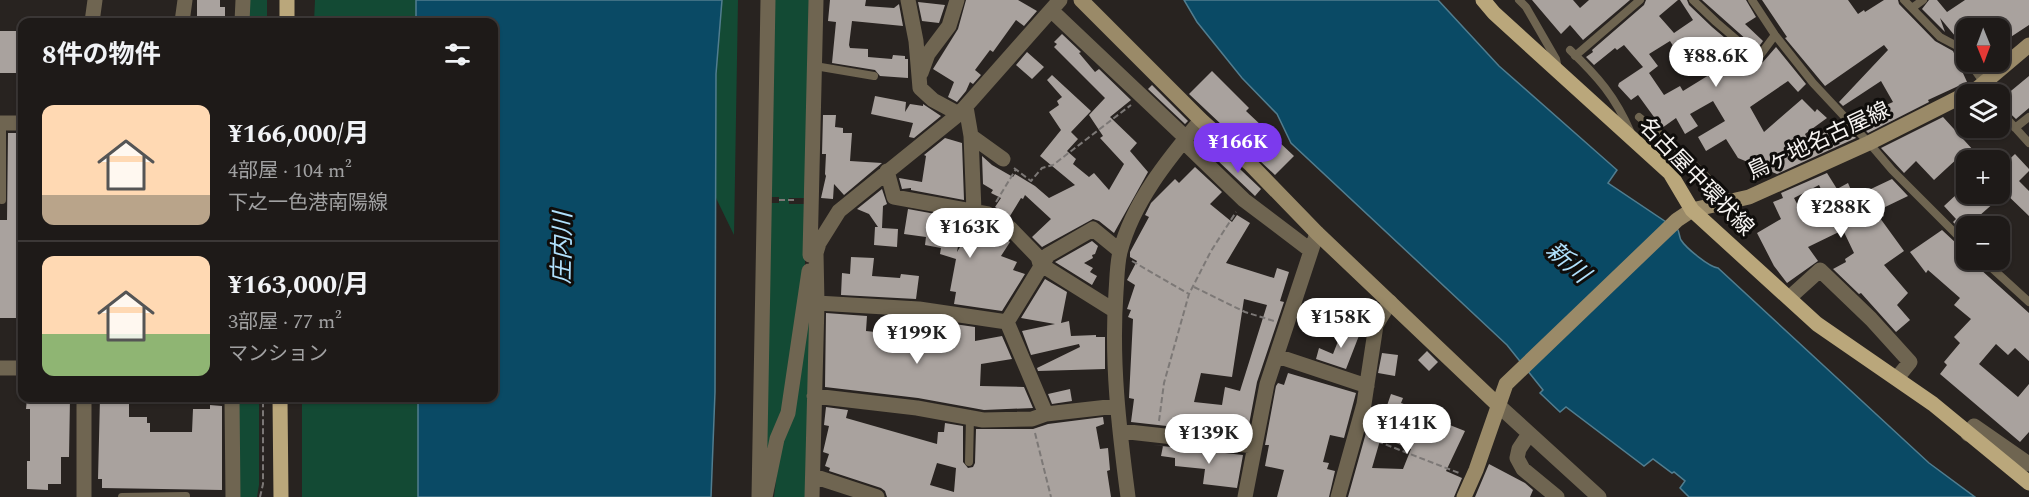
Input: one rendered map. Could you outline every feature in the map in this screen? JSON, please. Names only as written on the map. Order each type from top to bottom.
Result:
[{"type":"main road","points":[[287,0],[287,18]]},
{"type":"main road","points":[[1081,0],[1201,120],[1251,165],[1317,233],[1498,405]]},
{"type":"main road","name":"名古屋中環状線","points":[[1483,0],[1494,13],[1670,173],[1692,210],[1817,324],[1933,404],[2029,483]]},
{"type":"main road","name":"鳥ヶ地名古屋線","points":[[1987,84],[2029,45]]},
{"type":"main road","name":"鳥ヶ地名古屋線","points":[[1464,497],[1473,479],[1506,384],[1677,220],[1692,210],[1749,197],[1956,101]]},
{"type":"main road","points":[[280,402],[281,497]]},
{"type":"street","points":[[182,18],[184,0]]},
{"type":"street","points":[[242,18],[243,0]]},
{"type":"street","points":[[759,497],[768,0]]},
{"type":"street","points":[[765,497],[777,439],[788,413],[810,270],[816,0]]},
{"type":"street","points":[[908,0],[916,41],[920,88],[933,100],[962,111],[971,136],[981,212]]},
{"type":"street","points":[[920,81],[925,60],[949,26],[957,0]]},
{"type":"street","points":[[810,270],[819,243],[839,211],[962,111],[1056,5],[1244,200],[1310,250]]},
{"type":"street","points":[[1128,497],[1117,406],[1115,311],[1120,252],[1133,217],[1153,183],[1201,120]]},
{"type":"street","points":[[1,123],[18,123]]},
{"type":"street","points":[[971,136],[1003,159]]},
{"type":"street","points":[[887,171],[894,197],[981,212],[1010,228],[1038,257],[1040,264],[1115,311]]},
{"type":"street","points":[[812,202],[839,211]]},
{"type":"street","points":[[1039,416],[1007,322],[1040,264],[1048,255],[1094,229],[1120,252]]},
{"type":"street","points":[[1245,497],[1267,384],[1317,233]]},
{"type":"street","points":[[812,497],[817,303],[816,253]]},
{"type":"street","points":[[1789,298],[1820,270],[1871,319],[1910,362],[1897,378]]},
{"type":"street","points":[[1338,497],[1357,433],[1376,325],[1390,302]]},
{"type":"street","points":[[817,303],[919,309],[1007,322]]},
{"type":"street","points":[[1277,356],[1367,386]]},
{"type":"street","points":[[0,368],[18,368]]},
{"type":"street","points":[[814,396],[917,408],[982,420],[1039,416],[1117,406]]},
{"type":"street","points":[[84,402],[84,497]]},
{"type":"street","points":[[232,402],[233,497]]},
{"type":"street","points":[[1498,405],[1599,497]]},
{"type":"street","points":[[1968,434],[1974,426],[2029,464]]},
{"type":"street","points":[[1120,431],[1254,447]]},
{"type":"street","points":[[1529,434],[1519,449],[1517,458],[1523,469],[1557,497]]},
{"type":"street","points":[[813,476],[877,497]]},
{"type":"lane","points":[[1519,0],[1526,7],[1556,59],[1559,72]]},
{"type":"lane","points":[[1633,139],[1622,112],[1602,82],[1572,53],[1640,0]]},
{"type":"lane","points":[[1694,0],[1758,58],[1775,35]]},
{"type":"lane","points":[[1752,0],[1775,35],[1813,83],[1892,170],[1956,234]]},
{"type":"lane","points":[[1904,0],[1940,37],[1956,45]]},
{"type":"lane","points":[[1912,8],[1923,0]]},
{"type":"lane","points":[[815,66],[874,76]]},
{"type":"lane","points":[[1639,117],[1678,149],[1731,201]]},
{"type":"lane","points":[[2015,128],[2029,117]]},
{"type":"lane","points":[[2010,122],[2029,143]]},
{"type":"lane","points":[[1,123],[2,200]]},
{"type":"lane","points":[[1994,270],[2029,302]]},
{"type":"lane","points":[[969,462],[970,418]]},
{"type":"lane","points":[[122,497],[186,496]]},
{"type":"path","points":[[1003,159],[1031,181],[1042,168],[1053,165],[1143,96]]},
{"type":"path","points":[[981,212],[1016,169]]},
{"type":"path","points":[[779,200],[789,200]]},
{"type":"path","points":[[1158,435],[1164,383],[1189,294],[1211,251],[1244,200]]},
{"type":"path","points":[[1120,252],[1189,294]]},
{"type":"path","points":[[1193,286],[1245,312],[1285,325]]},
{"type":"path","points":[[260,497],[263,484],[263,402]]},
{"type":"path","points":[[1039,416],[1051,497]]},
{"type":"path","points":[[1357,433],[1473,479]]},
{"type":"green space","points":[[245,0],[267,0],[267,18],[245,18]]},
{"type":"green space","points":[[315,0],[416,0],[416,18],[314,18]]},
{"type":"green space","points":[[722,0],[738,0],[734,235],[716,198],[716,74]]},
{"type":"green space","points":[[774,0],[809,0],[805,198],[789,198],[789,204],[805,204],[805,271],[784,412],[766,486],[770,203],[779,203],[779,197],[770,197]]},
{"type":"green space","points":[[811,294],[805,497],[774,497],[781,440]]},
{"type":"green space","points":[[235,402],[259,402],[257,497],[235,497]]},
{"type":"green space","points":[[302,402],[418,402],[418,497],[302,497]]},
{"type":"water","name":"庄内川","points":[[416,0],[722,0],[716,74],[715,392],[711,497],[418,497],[418,402],[498,402],[498,18],[416,18]]},
{"type":"water","name":"新川","points":[[1184,0],[1438,0],[1499,66],[1617,170],[1608,183],[1678,230],[1681,240],[1693,252],[1718,268],[1929,463],[1975,497],[1689,497],[1680,488],[1685,481],[1674,472],[1672,473],[1653,459],[1644,466],[1566,407],[1560,412],[1540,393],[1543,390],[1507,345],[1291,143],[1277,114],[1242,78],[1197,22]]},
{"type":"building","points":[[197,0],[220,0],[220,7],[225,7],[225,18],[197,18]]},
{"type":"building","points":[[830,0],[866,0],[865,6],[894,8],[899,4],[903,26],[852,21],[849,45],[850,48],[868,49],[868,57],[892,59],[893,55],[905,56],[905,59],[908,59],[908,78],[880,76],[875,70],[832,63],[836,22],[828,21]]},
{"type":"building","points":[[966,0],[1018,0],[1037,11],[1024,26],[1016,20],[993,52],[990,50],[975,70],[981,75],[973,84],[970,82],[957,102],[948,97],[954,82],[933,69],[958,29]]},
{"type":"building","points":[[1532,0],[1573,0],[1580,8],[1589,0],[1630,0],[1583,40],[1570,25],[1561,34]]},
{"type":"building","points":[[1646,0],[1678,0],[1659,16],[1674,33],[1693,20],[1680,0],[1687,0],[1689,5],[1712,27],[1756,64],[1763,62],[1776,47],[1806,84],[1798,92],[1788,81],[1750,107],[1764,132],[1802,99],[1815,112],[1817,109],[1827,118],[1805,134],[1808,140],[1843,124],[1856,138],[1777,174],[1738,158],[1726,139],[1706,151],[1698,137],[1725,121],[1713,101],[1690,114],[1698,126],[1685,134],[1676,118],[1662,128],[1638,95],[1631,100],[1618,86],[1643,67],[1624,45],[1617,50],[1615,48],[1594,65],[1586,57],[1644,5]],"holes":[[[1670,41],[1677,52],[1688,45],[1709,75],[1683,91],[1680,86],[1664,95],[1649,73],[1658,66],[1649,54]]]},
{"type":"building","points":[[1702,0],[1746,0],[1756,17],[1745,24],[1763,41],[1757,49]]},
{"type":"building","points":[[1762,0],[1848,0],[1858,14],[1884,0],[1898,0],[1899,4],[1935,41],[1953,51],[1956,58],[1956,72],[1962,72],[1967,82],[1956,84],[1956,87],[1868,133],[1855,119],[1893,102],[1881,81],[1843,106],[1839,102],[1888,50],[1884,45],[1825,86],[1785,38],[1787,37]]},
{"type":"building","points":[[1929,0],[1937,0],[1947,12],[1965,0],[2029,0],[2029,25],[2010,37],[2010,18],[1956,18],[1956,37],[1940,18],[1945,32],[1922,9]]},
{"type":"building","points":[[918,2],[945,5],[939,23],[922,21]]},
{"type":"building","points":[[0,31],[18,31],[18,73],[0,73]]},
{"type":"building","points":[[1062,34],[1081,52],[1079,53],[1095,72],[1099,69],[1131,100],[1110,117],[1137,143],[1130,151],[1148,172],[1114,233],[1093,219],[1042,247],[1032,237],[1051,219],[1025,195],[1010,216],[995,207],[1001,198],[991,193],[993,190],[983,184],[982,156],[992,165],[1013,177],[1015,174],[1035,186],[1049,198],[1075,185],[1040,156],[1061,130],[1049,112],[1059,105],[1057,101],[1062,97],[1047,80],[1052,75],[1091,111],[1071,132],[1078,139],[1067,151],[1076,159],[1073,164],[1089,177],[1094,173],[1109,190],[1124,164],[1100,138],[1103,136],[1089,115],[1105,98],[1054,47],[1057,44],[1054,42]]},
{"type":"building","points":[[1027,52],[1044,67],[1032,79],[1016,65]]},
{"type":"building","points":[[1212,71],[1249,108],[1246,111],[1294,156],[1275,175],[1189,94]]},
{"type":"building","points":[[2029,76],[2029,108],[2016,119],[2010,113],[2010,92]]},
{"type":"building","points":[[1152,85],[1188,121],[1185,124],[1148,89]]},
{"type":"building","points":[[875,96],[906,102],[905,112],[910,104],[923,106],[923,104],[941,116],[914,138],[909,137],[913,123],[871,114]]},
{"type":"building","points":[[823,115],[836,115],[835,127],[843,128],[843,133],[852,133],[850,161],[882,163],[844,195],[834,184],[833,199],[821,198],[826,176],[826,154],[822,154]]},
{"type":"building","points":[[1943,117],[1956,131],[1956,138],[1962,138],[1973,150],[1956,150],[1956,160],[1934,180],[1916,161],[1904,173],[1881,148]]},
{"type":"building","points":[[8,133],[18,133],[18,318],[0,318],[0,220],[7,220]]},
{"type":"building","points":[[945,138],[962,143],[964,200],[911,190],[911,188],[902,189],[899,178],[922,182],[926,156],[924,155]]},
{"type":"building","points":[[1222,152],[1261,189],[1255,196],[1216,159]]},
{"type":"building","points":[[2015,154],[2029,169],[2019,181],[2029,191],[2029,216],[2010,198],[2010,159]]},
{"type":"building","points":[[1195,167],[1222,192],[1210,204],[1232,222],[1237,215],[1250,223],[1226,263],[1274,278],[1277,268],[1289,272],[1280,301],[1284,302],[1257,382],[1247,435],[1131,422],[1134,399],[1129,398],[1133,319],[1128,317],[1131,310],[1127,309],[1135,285],[1127,280],[1137,261],[1130,257],[1130,252],[1149,217],[1145,215],[1151,203],[1175,179],[1179,183]],"holes":[[[1244,299],[1267,305],[1240,391],[1225,387],[1222,405],[1194,402],[1201,373],[1232,377]]]},
{"type":"building","points":[[1827,173],[1837,189],[1848,183],[1854,197],[1892,179],[1908,196],[1881,209],[1884,216],[1880,218],[1904,251],[1884,265],[1908,293],[1897,305],[1910,320],[1896,332],[1861,293],[1859,294],[1833,269],[1846,262],[1845,259],[1854,253],[1843,230],[1808,247],[1818,261],[1787,283],[1774,266],[1757,233],[1781,219],[1773,202],[1783,198],[1781,193]],"holes":[[[1819,185],[1833,213],[1813,223],[1812,220],[1807,223],[1794,198]]]},
{"type":"building","points":[[882,189],[887,204],[883,206],[882,228],[898,229],[897,247],[874,245],[875,227],[878,227],[869,214],[857,209]]},
{"type":"building","points":[[1956,195],[1956,204],[1993,204],[1979,216],[1956,216],[1956,219],[1944,206]]},
{"type":"building","points":[[908,209],[963,219],[957,252],[975,222],[984,223],[1010,242],[1001,256],[1017,262],[1013,270],[1025,274],[1002,311],[954,304],[956,292],[950,291],[956,259],[940,254],[941,248],[925,245],[926,237],[904,234]]},
{"type":"building","points":[[1942,230],[1956,243],[1956,270],[1981,270],[2029,313],[2029,361],[2015,348],[2008,355],[1996,344],[1979,364],[2018,397],[2029,384],[2029,432],[2020,442],[1940,374],[1947,365],[1944,362],[1960,343],[1954,337],[1971,319],[1954,305],[1960,298],[1928,270],[1926,273],[1910,252]]},
{"type":"building","points":[[1092,241],[1098,246],[1095,254],[1092,255],[1093,258],[1084,263],[1093,268],[1090,272],[1097,276],[1092,285],[1055,262]]},
{"type":"building","points":[[851,257],[874,258],[872,276],[900,278],[901,274],[919,276],[916,299],[841,295],[842,273],[850,274]]},
{"type":"building","points":[[1045,279],[1067,292],[1061,323],[1069,321],[1071,336],[1105,337],[1105,369],[1038,371],[1037,368],[1080,347],[1079,344],[1031,355],[1022,331],[1055,324],[1021,318]]},
{"type":"building","points":[[826,313],[867,316],[866,331],[912,336],[912,340],[935,342],[936,338],[954,340],[954,324],[975,327],[975,341],[1002,336],[1012,359],[981,364],[980,386],[1024,387],[1033,408],[984,410],[918,398],[825,387]]},
{"type":"building","points":[[1344,326],[1360,333],[1346,369],[1316,359],[1319,348],[1333,354]]},
{"type":"building","points":[[1427,351],[1438,362],[1429,371],[1418,360]]},
{"type":"building","points":[[1382,353],[1398,355],[1395,376],[1378,373]]},
{"type":"building","points":[[1288,373],[1356,393],[1344,438],[1330,435],[1323,462],[1329,463],[1327,469],[1335,471],[1329,497],[1277,497],[1284,470],[1265,466],[1269,445],[1265,445],[1276,386],[1278,383],[1284,385]]},
{"type":"building","points":[[1070,389],[1072,401],[1052,404],[1048,394]]},
{"type":"building","points":[[1391,394],[1403,398],[1401,403],[1423,411],[1425,405],[1436,409],[1432,418],[1465,431],[1446,471],[1462,478],[1454,497],[1348,497],[1371,415],[1382,420]],"holes":[[[1381,437],[1411,449],[1403,469],[1372,468]]]},
{"type":"building","points":[[27,402],[70,402],[69,457],[61,457],[61,484],[48,484],[48,490],[27,489],[27,461],[30,461],[30,409],[26,409]]},
{"type":"building","points":[[100,402],[129,402],[129,417],[147,417],[150,432],[192,432],[193,409],[210,409],[210,405],[222,406],[222,490],[102,488],[102,479],[98,479]]},
{"type":"building","points":[[826,407],[848,410],[846,418],[937,444],[938,432],[944,432],[945,423],[963,426],[963,462],[968,468],[973,467],[975,463],[976,429],[1033,429],[1048,424],[1103,417],[1104,424],[1096,427],[1100,449],[1108,448],[1110,470],[1107,471],[1111,497],[887,497],[881,488],[829,471],[830,468],[825,466],[829,454],[823,452],[829,426],[824,425]],"holes":[[[937,463],[956,468],[954,492],[930,485]]]},
{"type":"building","points":[[1163,446],[1243,455],[1237,488],[1203,484],[1205,469],[1175,466],[1175,458],[1161,456]]},
{"type":"building","points":[[1489,464],[1525,483],[1533,490],[1530,497],[1475,497]]}]
